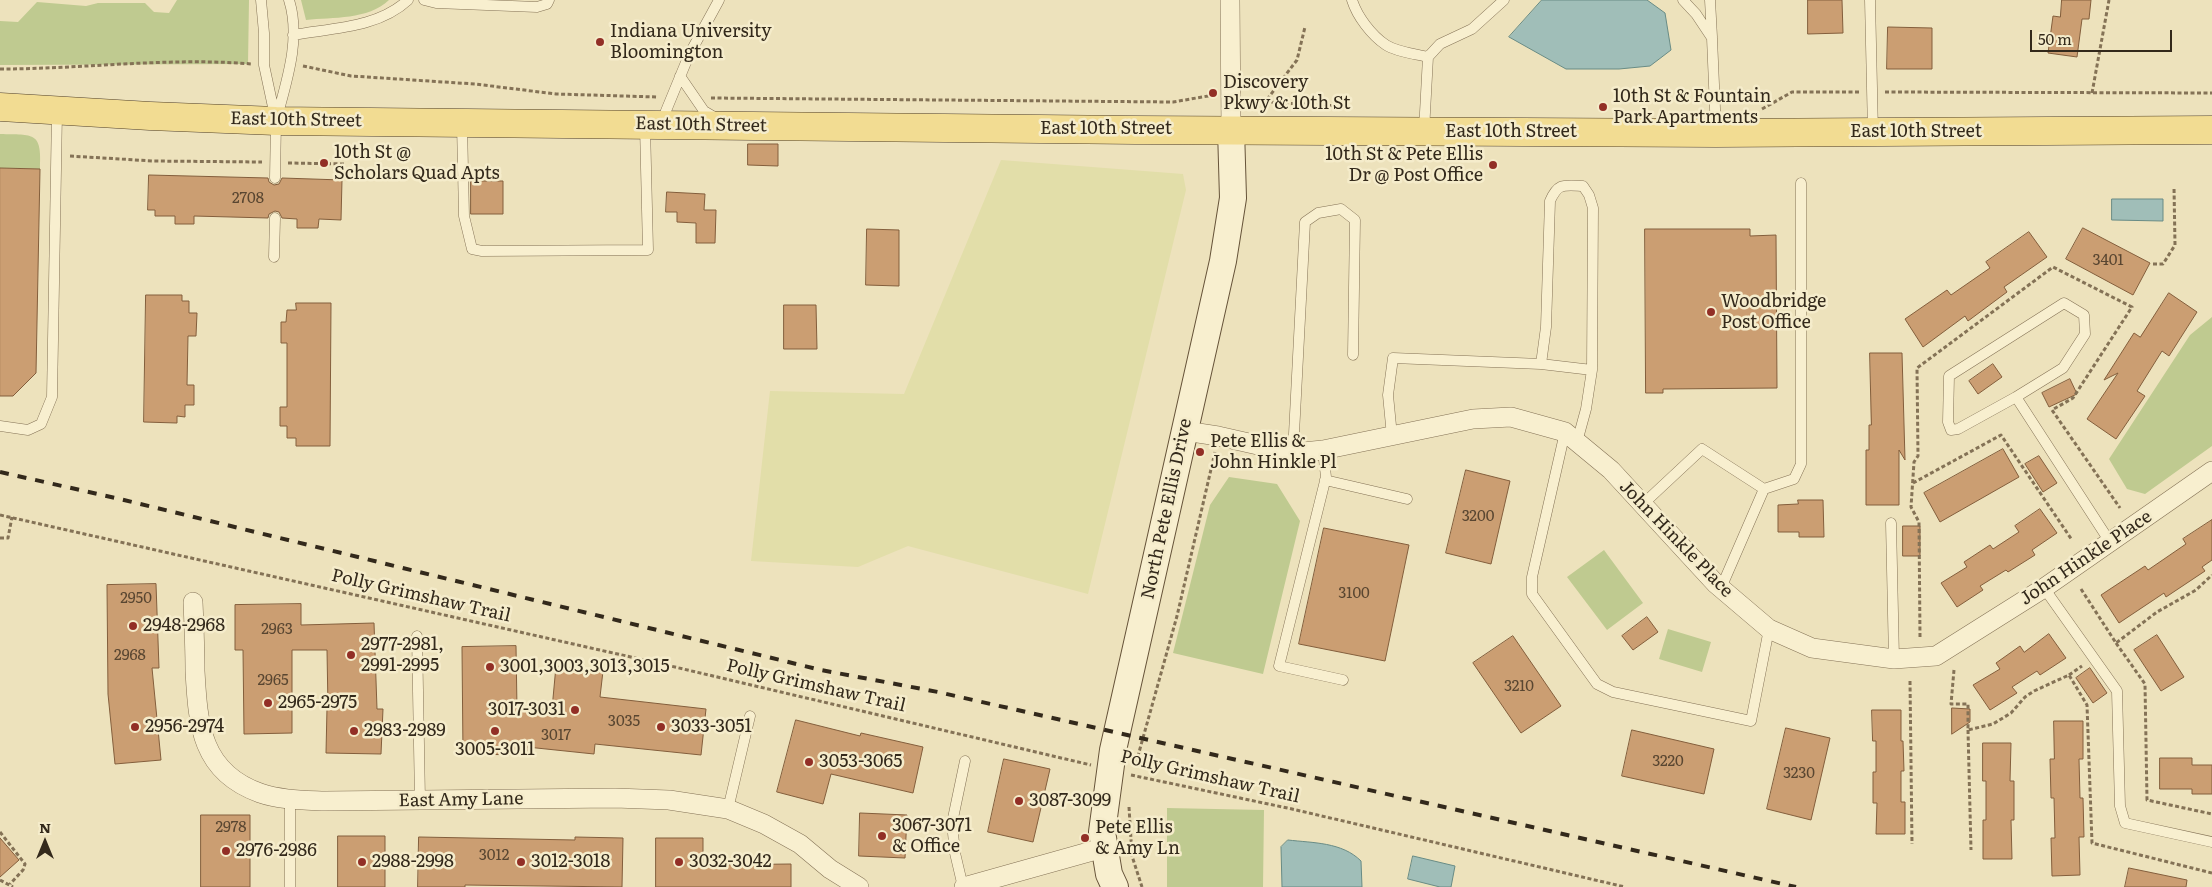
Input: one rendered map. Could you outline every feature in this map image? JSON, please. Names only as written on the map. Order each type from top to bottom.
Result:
[{"type":"main road","name":"East 10th Street","points":[[0,107],[276,120],[729,126],[1716,134],[2212,130]]},
{"type":"street","points":[[1230,0],[1231,129]]},
{"type":"street","name":"North Pete Ellis Drive","points":[[1115,887],[1109,874],[1103,848],[1103,814],[1125,776],[1184,431],[1225,252],[1233,198],[1231,129]]},
{"type":"street","name":"John Hinkle Place","points":[[1184,431],[1293,453],[1323,450],[1473,418],[1511,417],[1571,437],[1611,470],[1720,588],[1769,629],[1812,648],[1894,659],[1936,656],[2044,588],[2212,471]]},
{"type":"street","name":"East Amy Lane","points":[[193,602],[197,714],[204,740],[216,764],[237,782],[260,793],[290,799],[616,798],[669,800],[728,809],[764,824],[800,844],[830,869],[860,887]]},
{"type":"street","points":[[963,887],[1103,848]]},
{"type":"lane","points":[[261,0],[264,65],[276,120],[275,178]]},
{"type":"lane","points":[[276,120],[290,66],[293,35],[292,9],[289,0]]},
{"type":"lane","points":[[293,35],[375,21],[395,12],[408,0]]},
{"type":"lane","points":[[424,0],[436,3],[537,7],[547,4],[549,0]]},
{"type":"lane","points":[[462,123],[464,216],[472,249],[482,251],[648,250],[652,125],[680,76],[688,55],[720,0]]},
{"type":"lane","points":[[1352,0],[1355,9],[1370,31],[1386,45],[1428,57]]},
{"type":"lane","points":[[1424,132],[1428,57],[1440,44],[1472,30],[1504,0]]},
{"type":"lane","points":[[1683,0],[1696,14],[1712,38]]},
{"type":"lane","points":[[1710,0],[1716,134]]},
{"type":"lane","points":[[1870,0],[1873,132]]},
{"type":"lane","points":[[680,76],[704,111],[729,126]]},
{"type":"lane","points":[[0,426],[28,430],[40,424],[52,397],[57,111]]},
{"type":"lane","points":[[1720,588],[1764,489],[1794,479],[1801,464],[1801,183]]},
{"type":"lane","points":[[1541,364],[1546,327],[1550,201],[1555,190],[1564,185],[1582,186],[1589,195],[1593,208],[1592,370],[1586,409],[1571,437],[1532,577],[1532,594],[1597,684],[1613,692],[1751,721],[1769,629]]},
{"type":"lane","points":[[1293,453],[1304,222],[1318,213],[1342,209],[1355,220],[1353,355]]},
{"type":"lane","points":[[274,257],[275,218]]},
{"type":"lane","points":[[2064,303],[2084,315],[2085,334],[2063,368],[2016,397],[1958,429],[1951,430],[1948,422],[1949,376],[2064,303]]},
{"type":"lane","points":[[1392,436],[1388,396],[1393,358],[1541,364],[1592,370]]},
{"type":"lane","points":[[2016,397],[2110,542]]},
{"type":"lane","points":[[1642,504],[1702,449],[1764,489]]},
{"type":"lane","points":[[1323,450],[1325,480],[1280,666],[1343,680]]},
{"type":"lane","points":[[1325,480],[1407,500]]},
{"type":"lane","points":[[1891,522],[1894,659]]},
{"type":"lane","points":[[2044,588],[2117,691],[2120,806],[2125,823],[2212,842]]},
{"type":"lane","points":[[418,636],[420,800]]},
{"type":"lane","points":[[728,809],[750,716]]},
{"type":"lane","points":[[963,887],[955,853],[952,823],[965,762]]},
{"type":"lane","points":[[290,799],[290,887]]},
{"type":"path","points":[[2092,93],[2109,0]]},
{"type":"path","points":[[1758,111],[1792,92],[2212,93]]},
{"type":"path","points":[[56,155],[112,159],[345,164]]},
{"type":"path","points":[[2153,264],[2163,264],[2175,245],[2174,187]]},
{"type":"path","points":[[1913,483],[2000,435],[2072,540]]},
{"type":"path","points":[[1125,776],[1177,616],[1215,455]]},
{"type":"path","name":"Polly Grimshaw Trail","points":[[0,514],[662,664],[1125,776],[1292,810],[1625,887]]},
{"type":"path","points":[[0,538],[8,538],[12,518]]},
{"type":"path","points":[[2116,643],[2157,612],[2196,590],[2212,575]]},
{"type":"path","points":[[2081,589],[2145,684],[2147,800],[2212,814]]},
{"type":"path","points":[[1954,670],[1951,704],[1968,704],[1971,850]]},
{"type":"path","points":[[1968,730],[1993,724],[2011,713],[2025,697],[2034,691],[2069,675],[2087,704],[2092,843],[2212,873]]},
{"type":"path","points":[[1910,681],[1912,844]]},
{"type":"path","points":[[1130,798],[1132,856],[1142,887]]},
{"type":"path","points":[[0,832],[25,864],[23,870],[11,886],[0,880]]},
{"type":"shaded area","points":[[1001,160],[1183,174],[1186,190],[1088,594],[908,546],[858,567],[751,561],[770,391],[904,394]]},
{"type":"green space","points":[[177,0],[249,0],[248,64],[0,65],[0,21],[18,22],[37,2],[86,6],[98,3],[145,3],[154,12],[169,13]]},
{"type":"green space","points":[[301,0],[389,0],[371,11],[361,14],[339,18],[306,20]]},
{"type":"green space","points":[[0,134],[28,135],[34,138],[39,148],[40,169],[0,168]]},
{"type":"green space","points":[[2212,317],[2212,446],[2145,494],[2127,489],[2109,459],[2190,335]]},
{"type":"green space","points":[[1229,477],[1277,484],[1300,521],[1263,674],[1173,653],[1210,505]]},
{"type":"green space","points":[[1604,550],[1643,603],[1607,630],[1567,577]]},
{"type":"green space","points":[[1668,629],[1711,642],[1702,672],[1659,659]]},
{"type":"green space","points":[[1167,808],[1264,810],[1263,887],[1167,887]]},
{"type":"water","points":[[1542,0],[1647,0],[1665,13],[1671,50],[1650,66],[1619,69],[1566,69],[1509,37]]},
{"type":"water","points":[[2112,199],[2163,199],[2163,221],[2112,220]]},
{"type":"water","points":[[1288,840],[1327,844],[1353,855],[1361,861],[1362,887],[1282,887],[1281,847]]},
{"type":"water","points":[[1413,856],[1455,866],[1451,887],[1440,887],[1408,879]]},
{"type":"building","points":[[1808,0],[1842,0],[1843,33],[1808,34]]},
{"type":"building","points":[[2062,0],[2091,0],[2089,19],[2082,19],[2077,57],[2048,53],[2053,16],[2060,17]]},
{"type":"building","points":[[1888,27],[1932,28],[1932,69],[1887,69]]},
{"type":"building","points":[[748,144],[778,144],[778,166],[748,165]]},
{"type":"building","points":[[0,168],[40,169],[36,373],[13,396],[0,396]]},
{"type":"building","points":[[149,175],[268,178],[269,182],[274,185],[279,184],[282,178],[342,180],[341,220],[319,219],[318,228],[297,228],[297,219],[282,218],[279,212],[275,211],[269,214],[268,218],[194,216],[194,224],[175,224],[175,216],[155,216],[155,210],[148,210]]},
{"type":"building","points":[[471,181],[503,181],[503,214],[471,214]]},
{"type":"building","points":[[667,192],[705,194],[704,210],[716,210],[715,243],[696,243],[696,223],[677,222],[677,212],[666,212]]},
{"type":"building","points":[[2083,228],[2150,263],[2133,295],[2066,259]]},
{"type":"building","points":[[867,229],[899,230],[899,286],[866,285]]},
{"type":"building","name":"Woodbridge Post Office","points":[[1645,229],[1750,229],[1750,236],[1776,235],[1777,388],[1663,389],[1663,393],[1646,393]]},
{"type":"building","points":[[2029,232],[2047,257],[2004,287],[2007,292],[1968,321],[1965,316],[1923,347],[1905,319],[1947,290],[1951,295],[1990,268],[1986,262]]},
{"type":"building","points":[[2169,293],[2197,312],[2169,356],[2162,351],[2137,391],[2145,396],[2116,439],[2087,419],[2118,373],[2104,380],[2134,333],[2140,337]]},
{"type":"building","points":[[146,295],[182,295],[182,301],[189,301],[189,313],[197,313],[196,336],[188,336],[187,385],[194,385],[194,405],[185,405],[185,417],[177,416],[177,423],[144,422]]},
{"type":"building","points":[[296,303],[331,303],[330,446],[296,446],[296,438],[287,438],[287,426],[280,426],[280,407],[287,407],[287,343],[281,343],[281,322],[286,322],[287,310],[296,310]]},
{"type":"building","points":[[784,305],[816,305],[817,349],[784,349]]},
{"type":"building","points":[[1870,353],[1902,353],[1905,460],[1899,450],[1899,505],[1866,505],[1866,450],[1869,450],[1869,425],[1871,425]]},
{"type":"building","points":[[1993,364],[2002,377],[1978,394],[1969,381]]},
{"type":"building","points":[[2070,379],[2077,394],[2049,407],[2042,393]]},
{"type":"building","points":[[2003,449],[2019,477],[1940,522],[1924,493]]},
{"type":"building","points":[[2039,456],[2057,483],[2043,492],[2025,464]]},
{"type":"building","points":[[1466,470],[1510,481],[1491,564],[1446,553]]},
{"type":"building","points":[[1798,500],[1823,500],[1824,537],[1799,537],[1799,532],[1778,532],[1778,505],[1798,504]]},
{"type":"building","points":[[2040,509],[2057,533],[2032,550],[2035,555],[2008,572],[2006,570],[1980,586],[1983,590],[1957,607],[1941,583],[1967,567],[1964,562],[1990,545],[1993,549],[2019,532],[2015,526]]},
{"type":"building","points":[[2212,520],[2212,560],[2202,567],[2205,571],[2166,597],[2164,593],[2119,623],[2101,595],[2145,566],[2148,570],[2186,544],[2183,539]]},
{"type":"building","points":[[1903,526],[1920,526],[1920,556],[1903,556]]},
{"type":"building","points":[[1324,528],[1409,545],[1385,661],[1299,644]]},
{"type":"building","points":[[156,584],[159,668],[152,668],[161,760],[115,764],[108,694],[107,585]]},
{"type":"building","points":[[301,604],[301,625],[374,623],[377,709],[383,709],[381,754],[326,753],[328,708],[327,650],[292,650],[292,733],[244,734],[243,650],[235,650],[235,605]]},
{"type":"building","points":[[1647,617],[1658,632],[1633,650],[1622,636]]},
{"type":"building","points":[[2049,634],[2066,658],[2040,675],[2037,671],[2012,687],[2017,693],[1990,710],[1973,685],[2000,669],[1996,663],[2020,646],[2024,652]]},
{"type":"building","points":[[2157,635],[2184,677],[2161,691],[2134,650]]},
{"type":"building","points":[[1513,636],[1561,706],[1521,733],[1473,663]]},
{"type":"building","points":[[516,646],[517,709],[552,709],[556,666],[603,671],[600,697],[706,709],[701,755],[595,744],[594,754],[527,747],[527,755],[463,754],[462,647]]},
{"type":"building","points":[[2090,668],[2107,693],[2093,703],[2076,678]]},
{"type":"building","points":[[1952,708],[1970,709],[1970,722],[1952,734]]},
{"type":"building","points":[[1872,710],[1901,710],[1901,741],[1903,741],[1904,771],[1901,771],[1901,802],[1905,802],[1905,834],[1876,834],[1877,803],[1873,803],[1873,772],[1876,772],[1876,741],[1873,741]]},
{"type":"building","points":[[796,720],[860,736],[861,733],[923,747],[913,793],[831,774],[823,804],[777,792]]},
{"type":"building","points":[[2054,721],[2083,721],[2083,759],[2079,759],[2084,837],[2079,837],[2080,875],[2052,876],[2051,838],[2055,838],[2054,798],[2051,798],[2050,759],[2054,759]]},
{"type":"building","points":[[1786,728],[1830,738],[1811,820],[1767,809]]},
{"type":"building","points":[[1632,730],[1714,749],[1704,794],[1622,776]]},
{"type":"building","points":[[1983,743],[2011,743],[2010,781],[2014,781],[2014,820],[2011,820],[2012,859],[1983,859],[1986,781],[1983,781]]},
{"type":"building","points":[[2160,758],[2192,758],[2192,765],[2212,765],[2212,794],[2192,794],[2192,789],[2160,789]]},
{"type":"building","name":"3087-3099","points":[[1004,759],[1050,769],[1033,842],[988,832]]},
{"type":"building","name":"3067-3071 & Office","points":[[860,813],[907,815],[905,858],[859,856]]},
{"type":"building","name":"2976-2986","points":[[201,815],[250,815],[250,887],[201,887]]},
{"type":"building","name":"2988-2998","points":[[338,836],[385,836],[385,887],[338,887]]},
{"type":"building","points":[[419,837],[575,840],[575,837],[623,838],[622,887],[465,885],[465,887],[418,887]]},
{"type":"building","points":[[0,838],[19,860],[0,877]]},
{"type":"building","points":[[656,838],[703,838],[703,865],[791,864],[791,887],[656,887]]},
{"type":"building","points":[[2129,868],[2187,880],[2186,887],[2125,887]]},
{"type":"railway","points":[[0,472],[120,499],[821,670],[938,692],[1796,887]]},
{"type":"place","name":"Indiana University Bloomington","points":[[600,42]]},
{"type":"place","name":"Discovery Pkwy & 10th St","points":[[1213,93]]},
{"type":"place","name":"10th St & Fountain Park Apartments","points":[[1603,107]]},
{"type":"place","name":"10th St @ Scholars Quad Apts","points":[[324,163]]},
{"type":"place","name":"10th St & Pete Ellis Dr @ Post Office","points":[[1493,165]]},
{"type":"place","name":"Woodbridge Post Office","points":[[1711,312]]},
{"type":"place","name":"Pete Ellis & John Hinkle Pl","points":[[1200,452]]},
{"type":"place","name":"2948-2968","points":[[133,626]]},
{"type":"place","name":"2977-2981, 2991-2995","points":[[351,655]]},
{"type":"place","name":"3001,3003,3013,3015","points":[[490,667]]},
{"type":"place","name":"2965-2975","points":[[268,703]]},
{"type":"place","name":"3017-3031","points":[[575,710]]},
{"type":"place","name":"2956-2974","points":[[135,727]]},
{"type":"place","name":"3033-3051","points":[[661,727]]},
{"type":"place","name":"2983-2989","points":[[354,731]]},
{"type":"place","name":"3005-3011","points":[[495,731]]},
{"type":"place","name":"3053-3065","points":[[809,762]]},
{"type":"place","name":"3087-3099","points":[[1019,801]]},
{"type":"place","name":"3067-3071 & Office","points":[[882,836]]},
{"type":"place","name":"Pete Ellis & Amy Ln","points":[[1085,838]]},
{"type":"place","name":"2976-2986","points":[[226,851]]},
{"type":"place","name":"2988-2998","points":[[362,862]]},
{"type":"place","name":"3012-3018","points":[[521,862]]},
{"type":"place","name":"3032-3042","points":[[679,862]]}]
